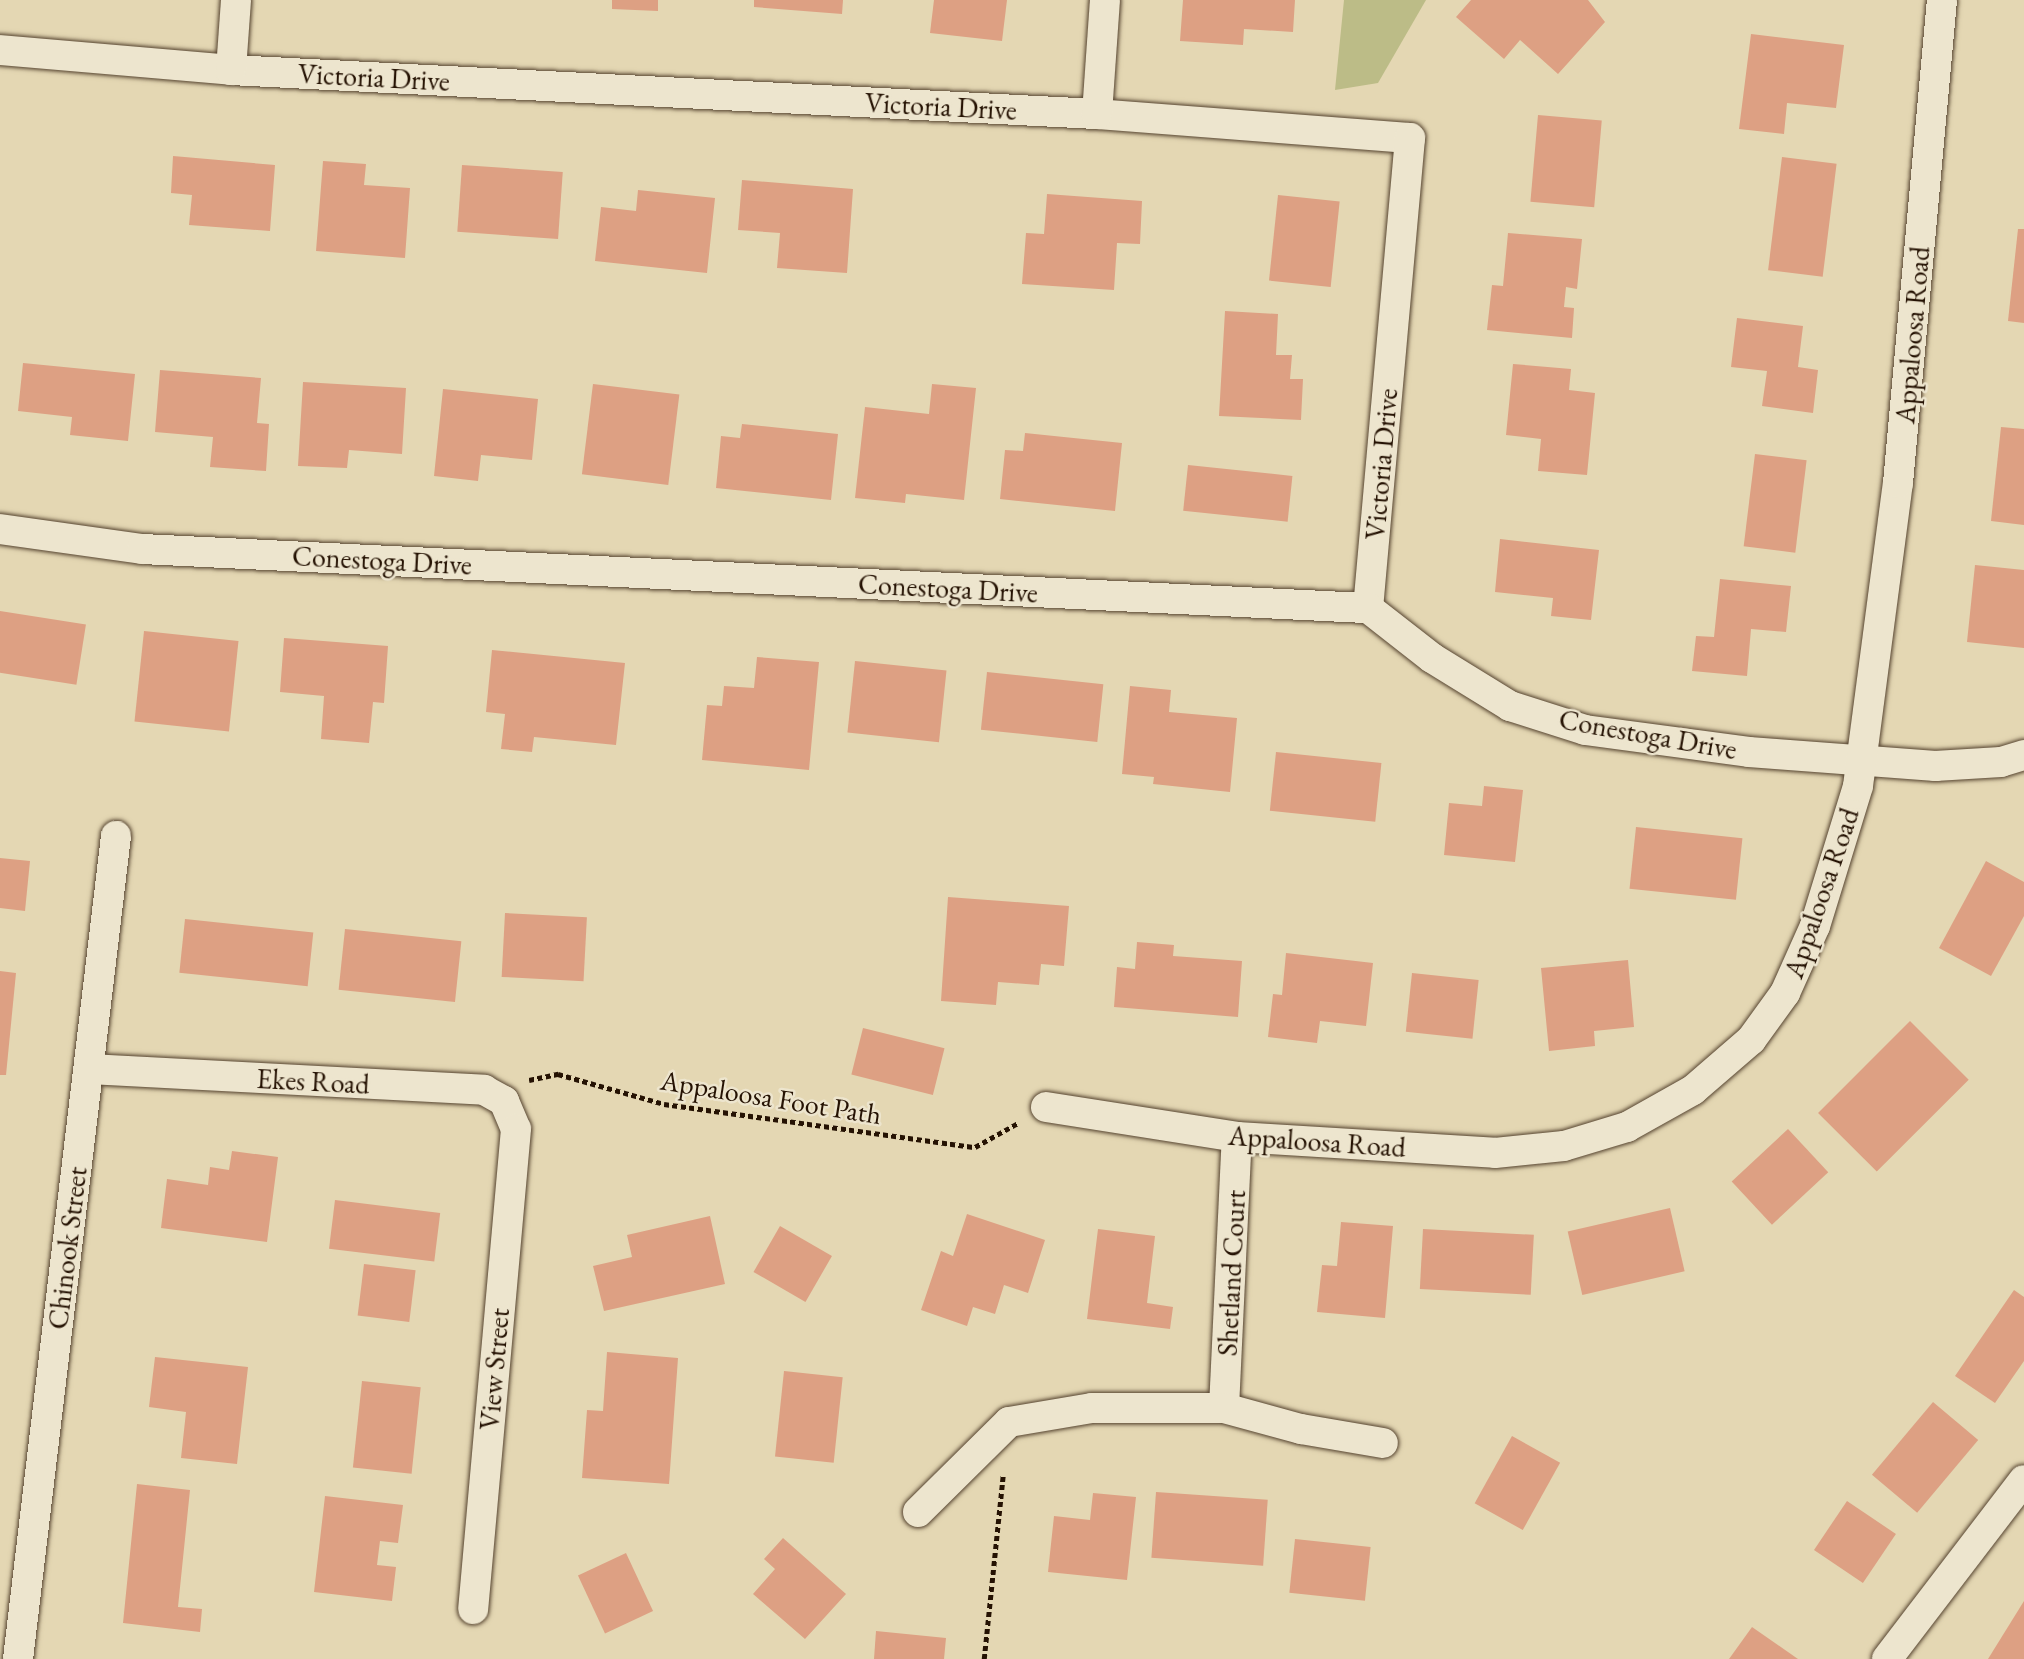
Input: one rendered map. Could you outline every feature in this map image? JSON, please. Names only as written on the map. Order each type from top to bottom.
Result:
[{"type":"street","points":[[231,70],[236,0]]},
{"type":"street","points":[[1097,114],[1105,0]]},
{"type":"street","name":"Appaloosa Road","points":[[1046,1107],[1237,1137],[1495,1153],[1522,1151],[1564,1146],[1628,1127],[1693,1090],[1751,1040],[1785,993],[1815,926],[1858,786],[1898,483],[1942,0]]},
{"type":"street","name":"Victoria Drive","points":[[0,50],[231,70],[1097,114],[1410,138],[1368,608]]},
{"type":"street","name":"Conestoga Drive","points":[[0,528],[142,549],[1368,608],[1433,658],[1510,706],[1585,730],[1749,752],[1935,766],[2001,762],[2024,755]]},
{"type":"street","name":"Chinook Street","points":[[18,1659],[116,836]]},
{"type":"street","name":"Ekes Road","points":[[89,1069],[484,1090]]},
{"type":"street","name":"View Street","points":[[473,1609],[516,1129],[504,1101],[484,1090]]},
{"type":"street","name":"Shetland Court","points":[[1224,1408],[1237,1137]]},
{"type":"street","points":[[918,1512],[1009,1422],[1092,1408],[1224,1408],[1383,1443]]},
{"type":"street","points":[[1887,1659],[2024,1480]]},
{"type":"path","name":"Appaloosa Foot Path","points":[[484,1090],[558,1074],[664,1104],[975,1147],[1046,1107]]},
{"type":"path","points":[[984,1659],[1009,1422]]},
{"type":"green space","points":[[1344,0],[1426,0],[1378,83],[1335,90]]},
{"type":"building","points":[[612,0],[658,0],[658,11],[612,9]]},
{"type":"building","points":[[754,0],[843,0],[842,14],[754,7]]},
{"type":"building","points":[[934,0],[1007,0],[1002,41],[930,33]]},
{"type":"building","points":[[1183,0],[1295,0],[1293,32],[1244,29],[1243,45],[1180,41]]},
{"type":"building","points":[[1471,0],[1588,0],[1605,22],[1558,74],[1520,40],[1504,59],[1456,17]]},
{"type":"building","points":[[1751,34],[1844,45],[1836,108],[1787,103],[1784,134],[1739,129]]},
{"type":"building","points":[[1538,115],[1602,121],[1594,207],[1530,202]]},
{"type":"building","points":[[173,156],[275,165],[270,231],[189,225],[192,195],[171,193]]},
{"type":"building","points":[[1782,157],[1837,164],[1823,277],[1768,270]]},
{"type":"building","points":[[323,161],[366,164],[364,185],[410,188],[405,258],[316,251]]},
{"type":"building","points":[[462,165],[563,172],[558,239],[457,232]]},
{"type":"building","points":[[742,180],[853,189],[847,273],[777,268],[780,233],[738,230]]},
{"type":"building","points":[[638,190],[715,198],[707,273],[595,261],[601,207],[636,211]]},
{"type":"building","points":[[1047,194],[1142,201],[1140,244],[1117,243],[1114,290],[1022,284],[1026,233],[1044,234]]},
{"type":"building","points":[[1278,195],[1340,201],[1331,287],[1269,281]]},
{"type":"building","points":[[2018,229],[2024,229],[2024,323],[2008,321]]},
{"type":"building","points":[[1508,233],[1582,239],[1577,289],[1566,287],[1564,307],[1574,308],[1572,338],[1487,330],[1492,285],[1503,286]]},
{"type":"building","points":[[1225,311],[1278,314],[1276,355],[1292,355],[1290,379],[1303,379],[1301,420],[1219,416]]},
{"type":"building","points":[[1737,318],[1803,326],[1798,367],[1818,370],[1813,413],[1762,406],[1767,371],[1731,367]]},
{"type":"building","points":[[23,363],[135,374],[128,441],[70,435],[72,417],[18,411]]},
{"type":"building","points":[[1513,364],[1571,369],[1569,390],[1595,393],[1587,475],[1538,471],[1541,439],[1506,435]]},
{"type":"building","points":[[160,370],[261,378],[257,423],[269,424],[266,471],[210,467],[213,437],[155,432]]},
{"type":"building","points":[[303,382],[406,388],[402,454],[349,450],[347,468],[298,466]]},
{"type":"building","points":[[593,384],[679,395],[668,485],[582,474]]},
{"type":"building","points":[[932,384],[976,388],[964,500],[906,494],[905,503],[855,498],[865,407],[929,414]]},
{"type":"building","points":[[443,389],[538,399],[532,460],[481,455],[478,481],[434,476]]},
{"type":"building","points":[[742,424],[838,434],[831,500],[716,488],[721,436],[740,438]]},
{"type":"building","points":[[2001,427],[2024,429],[2024,525],[1991,521]]},
{"type":"building","points":[[1025,433],[1122,443],[1115,511],[1000,499],[1005,450],[1023,451]]},
{"type":"building","points":[[1755,454],[1807,460],[1795,553],[1744,546]]},
{"type":"building","points":[[1188,465],[1292,476],[1288,522],[1183,511]]},
{"type":"building","points":[[1500,539],[1599,550],[1591,620],[1551,616],[1553,598],[1495,592]]},
{"type":"building","points":[[1975,565],[2024,570],[2024,648],[1967,642]]},
{"type":"building","points":[[1720,579],[1791,586],[1786,632],[1751,629],[1747,676],[1692,671],[1696,636],[1714,637]]},
{"type":"building","points":[[0,611],[86,625],[76,685],[0,673]]},
{"type":"building","points":[[144,631],[238,641],[229,731],[134,722]]},
{"type":"building","points":[[284,638],[388,646],[384,703],[373,702],[369,743],[321,739],[324,696],[280,692]]},
{"type":"building","points":[[492,650],[625,663],[616,745],[534,737],[532,752],[501,749],[505,714],[486,712]]},
{"type":"building","points":[[757,657],[819,662],[809,770],[702,760],[707,705],[722,706],[724,686],[754,688]]},
{"type":"building","points":[[855,661],[946,671],[939,742],[847,733]]},
{"type":"building","points":[[987,672],[1103,684],[1097,742],[981,730]]},
{"type":"building","points":[[1130,686],[1171,690],[1169,712],[1237,718],[1230,792],[1153,784],[1154,777],[1122,774]]},
{"type":"building","points":[[1276,752],[1381,763],[1375,822],[1270,811]]},
{"type":"building","points":[[1484,786],[1523,790],[1515,862],[1444,855],[1449,803],[1482,806]]},
{"type":"building","points":[[1636,827],[1742,838],[1736,900],[1630,889]]},
{"type":"building","points":[[0,858],[30,861],[25,911],[0,908]]},
{"type":"building","points":[[1986,861],[2024,882],[2024,916],[1991,976],[1939,948]]},
{"type":"building","points":[[948,897],[1069,906],[1064,966],[1041,964],[1039,985],[998,982],[996,1005],[941,1001]]},
{"type":"building","points":[[505,913],[587,917],[584,981],[502,977]]},
{"type":"building","points":[[185,919],[313,932],[308,986],[179,973]]},
{"type":"building","points":[[345,929],[461,941],[455,1002],[339,990]]},
{"type":"building","points":[[1137,942],[1174,945],[1173,956],[1242,961],[1238,1017],[1114,1007],[1117,967],[1135,969]]},
{"type":"building","points":[[1286,953],[1373,963],[1366,1026],[1320,1021],[1317,1043],[1268,1037],[1273,994],[1282,995]]},
{"type":"building","points":[[1628,960],[1634,1027],[1594,1031],[1595,1046],[1549,1051],[1541,968]]},
{"type":"building","points":[[0,971],[16,973],[6,1075],[0,1075]]},
{"type":"building","points":[[1412,973],[1479,980],[1472,1039],[1406,1032]]},
{"type":"building","points":[[1910,1021],[1969,1080],[1877,1172],[1818,1113]]},
{"type":"building","points":[[863,1028],[945,1048],[933,1095],[851,1075]]},
{"type":"building","points":[[1788,1129],[1828,1172],[1772,1225],[1732,1182]]},
{"type":"building","points":[[232,1151],[278,1157],[267,1242],[161,1228],[167,1179],[208,1185],[210,1167],[229,1170]]},
{"type":"building","points":[[335,1200],[440,1213],[434,1262],[329,1249]]},
{"type":"building","points":[[1670,1208],[1685,1271],[1582,1295],[1568,1232]]},
{"type":"building","points":[[967,1214],[1045,1240],[1028,1293],[1004,1285],[995,1314],[973,1307],[967,1326],[921,1310],[941,1251],[953,1256]]},
{"type":"building","points":[[710,1216],[725,1284],[604,1311],[593,1266],[632,1257],[627,1235]]},
{"type":"building","points":[[1341,1222],[1393,1226],[1385,1318],[1317,1312],[1322,1265],[1337,1266]]},
{"type":"building","points":[[780,1226],[832,1256],[805,1302],[754,1272]]},
{"type":"building","points":[[1098,1229],[1155,1236],[1147,1303],[1173,1307],[1170,1329],[1087,1319]]},
{"type":"building","points":[[1423,1229],[1534,1235],[1531,1295],[1420,1289]]},
{"type":"building","points":[[364,1264],[416,1270],[409,1322],[358,1316]]},
{"type":"building","points":[[2014,1290],[2024,1297],[2024,1361],[1995,1403],[1955,1376]]},
{"type":"building","points":[[607,1352],[678,1358],[669,1484],[582,1478],[587,1410],[603,1411]]},
{"type":"building","points":[[155,1357],[248,1367],[237,1464],[181,1458],[186,1412],[149,1407]]},
{"type":"building","points":[[784,1371],[843,1377],[834,1463],[775,1457]]},
{"type":"building","points":[[362,1381],[421,1387],[412,1474],[353,1468]]},
{"type":"building","points":[[1933,1402],[1978,1440],[1917,1513],[1872,1475]]},
{"type":"building","points":[[1512,1436],[1560,1463],[1523,1530],[1475,1503]]},
{"type":"building","points":[[137,1484],[190,1490],[178,1607],[202,1609],[200,1632],[123,1623]]},
{"type":"building","points":[[1156,1492],[1268,1500],[1263,1566],[1151,1558]]},
{"type":"building","points":[[1093,1493],[1136,1497],[1127,1580],[1048,1572],[1054,1516],[1090,1520]]},
{"type":"building","points":[[325,1496],[403,1505],[398,1543],[380,1541],[377,1565],[396,1567],[392,1601],[314,1592]]},
{"type":"building","points":[[1847,1501],[1896,1534],[1863,1583],[1814,1550]]},
{"type":"building","points":[[783,1538],[846,1594],[805,1639],[753,1594],[775,1569],[764,1559]]},
{"type":"building","points":[[1295,1539],[1371,1547],[1365,1601],[1289,1593]]},
{"type":"building","points":[[626,1553],[653,1611],[605,1633],[578,1575]]},
{"type":"building","points":[[2024,1601],[2024,1659],[1988,1659]]},
{"type":"building","points":[[1752,1627],[1798,1659],[1729,1659]]},
{"type":"building","points":[[876,1631],[946,1638],[944,1659],[874,1659]]}]
